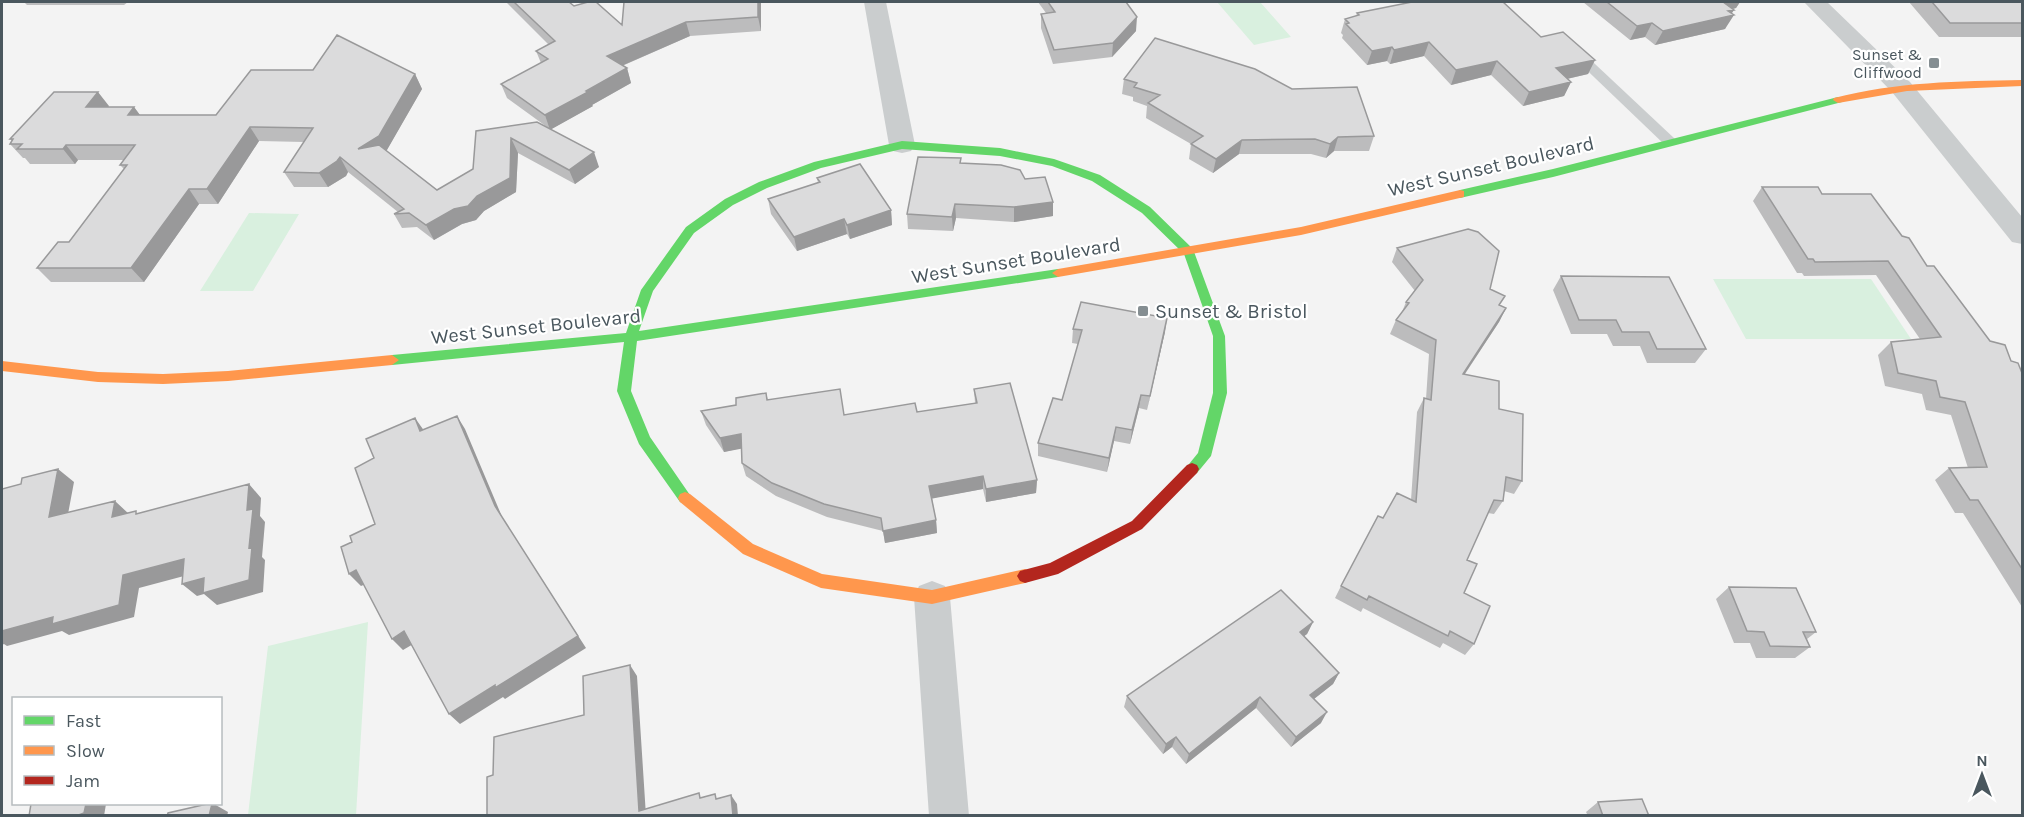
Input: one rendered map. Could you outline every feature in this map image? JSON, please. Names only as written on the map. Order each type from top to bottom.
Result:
[{"type":"main road","name":"West Sunset Boulevard","points":[[2,366],[66,375],[132,379],[209,377],[631,337],[958,289],[1189,252],[1301,231],[1553,173],[1849,97],[1901,87],[2022,83]]},
{"type":"main road","points":[[902,145],[1000,152],[1054,163],[1096,178],[1146,210],[1189,252],[1220,336],[1220,393],[1204,456],[1137,525],[1053,569],[932,597],[821,581],[748,549],[682,496],[644,440],[624,391],[631,337],[647,290],[690,230],[729,202],[763,185],[818,165],[902,145]]},
{"type":"street","points":[[874,2],[902,145]]},
{"type":"street","points":[[1815,2],[1901,87],[2022,235]]},
{"type":"street","points":[[932,597],[949,816]]},
{"type":"lane","points":[[1563,42],[1607,80],[1670,142]]},
{"type":"green space","points":[[1217,2],[1260,2],[1291,37],[1254,45]]},
{"type":"green space","points":[[249,213],[299,214],[253,291],[200,291]]},
{"type":"green space","points":[[1713,279],[1871,279],[1911,339],[1746,339]]},
{"type":"green space","points":[[368,622],[356,815],[248,815],[268,646]]},
{"type":"building","points":[[514,2],[569,2],[574,6],[596,2],[622,25],[624,2],[758,2],[758,17],[686,22],[607,56],[627,68],[545,115],[501,84],[548,59],[536,51],[555,41]]},
{"type":"building","points":[[1048,2],[1126,2],[1137,17],[1113,43],[1054,50],[1041,14],[1055,12]]},
{"type":"building","points":[[1412,2],[1503,2],[1541,37],[1563,32],[1595,60],[1556,68],[1571,82],[1529,92],[1497,61],[1456,70],[1429,42],[1394,50],[1392,47],[1372,51],[1346,24],[1349,23],[1345,19],[1359,15],[1357,13]]},
{"type":"building","points":[[1607,2],[1723,2],[1734,10],[1728,11],[1734,15],[1663,31],[1652,23],[1637,26]]},
{"type":"building","points":[[1932,2],[2022,2],[2022,23],[1950,23]]},
{"type":"building","points":[[337,35],[415,74],[379,136],[358,149],[379,145],[437,190],[473,169],[476,131],[537,122],[594,152],[569,170],[511,138],[510,178],[477,196],[468,206],[454,209],[426,225],[409,213],[394,214],[404,209],[340,157],[319,173],[284,172],[313,128],[250,127],[207,189],[189,189],[131,268],[37,268],[58,242],[69,242],[127,165],[120,165],[135,145],[66,145],[63,149],[17,149],[22,144],[10,144],[13,139],[10,139],[54,92],[98,92],[86,107],[134,107],[128,115],[216,115],[251,70],[313,70]]},
{"type":"building","points":[[1155,38],[1255,69],[1292,89],[1357,87],[1374,136],[1338,137],[1330,144],[1315,139],[1242,140],[1216,159],[1191,144],[1203,136],[1148,103],[1160,95],[1134,87],[1137,83],[1124,79]]},
{"type":"building","points":[[918,157],[961,158],[960,163],[1001,165],[1020,170],[1025,179],[1045,177],[1053,202],[1014,207],[955,204],[952,217],[907,214]]},
{"type":"building","points":[[860,164],[891,210],[847,225],[844,219],[794,237],[768,199],[820,182],[817,178]]},
{"type":"building","points":[[1762,187],[1818,187],[1822,194],[1871,194],[1902,236],[1909,238],[1927,266],[1934,266],[1990,341],[2005,345],[2011,361],[2018,363],[2022,373],[2022,569],[1978,500],[1970,500],[1949,468],[1987,467],[1965,402],[1940,397],[1936,381],[1898,373],[1891,342],[1941,337],[1888,261],[1815,262],[1813,259],[1808,259]]},
{"type":"building","points":[[1468,229],[1478,232],[1499,251],[1490,289],[1505,296],[1499,305],[1506,308],[1463,374],[1499,381],[1499,409],[1523,414],[1522,481],[1506,477],[1503,501],[1494,500],[1467,560],[1477,564],[1464,593],[1490,606],[1474,644],[1450,631],[1448,636],[1369,596],[1367,600],[1341,586],[1378,516],[1383,518],[1397,493],[1416,502],[1424,398],[1431,400],[1436,340],[1396,320],[1423,280],[1397,248]]},
{"type":"building","points":[[1561,276],[1669,277],[1706,349],[1657,349],[1649,332],[1622,332],[1616,320],[1579,320]]},
{"type":"building","points":[[1081,302],[1167,318],[1150,396],[1141,395],[1132,430],[1116,427],[1109,458],[1038,443],[1053,398],[1062,400],[1082,330],[1073,329]]},
{"type":"building","points":[[1010,383],[1037,480],[986,489],[983,476],[929,486],[936,520],[883,531],[881,518],[824,504],[772,483],[742,463],[741,434],[720,438],[701,411],[736,405],[736,398],[766,393],[767,400],[840,389],[844,415],[915,403],[917,412],[977,403],[974,389]]},
{"type":"building","points":[[457,416],[495,506],[578,636],[449,714],[404,631],[392,639],[356,570],[349,574],[341,547],[352,542],[350,536],[375,524],[355,468],[374,458],[366,439],[415,418],[420,431]]},
{"type":"building","points":[[58,469],[49,517],[115,501],[112,517],[136,511],[136,514],[249,484],[247,510],[253,509],[249,580],[203,593],[204,578],[182,584],[184,559],[123,575],[119,605],[52,624],[53,617],[2,631],[2,489],[21,484],[22,478]]},
{"type":"building","points":[[1729,587],[1796,588],[1816,632],[1803,632],[1810,647],[1770,646],[1764,632],[1747,631]]},
{"type":"building","points":[[1281,590],[1313,622],[1300,632],[1339,673],[1310,695],[1327,712],[1296,737],[1260,697],[1189,754],[1176,737],[1166,744],[1127,696]]},
{"type":"building","points":[[630,665],[639,811],[699,793],[700,798],[715,794],[716,799],[731,795],[733,816],[487,816],[487,777],[493,775],[494,737],[584,715],[583,676]]},
{"type":"building","points":[[1642,799],[1649,816],[1603,816],[1598,802]]},
{"type":"building","points":[[31,805],[86,805],[84,813],[76,816],[29,816]]},
{"type":"building","points":[[212,805],[209,816],[167,816],[168,813]]},
{"type":"building","points":[[1380,815],[1380,816],[1299,816]]},
{"type":"traffic: fast","points":[[1460,194],[1553,173],[1838,100]]},
{"type":"traffic: fast","points":[[902,145],[1000,152],[1054,163],[1096,178],[1146,210],[1189,252],[1219,336],[1220,393],[1204,456],[1192,469]]},
{"type":"traffic: fast","points":[[685,498],[644,440],[624,391],[631,337],[647,290],[690,230],[729,202],[763,185],[818,165],[902,145]]},
{"type":"traffic: fast","points":[[392,360],[631,337],[1058,273]]},
{"type":"traffic: slow","points":[[1838,100],[1907,88],[2022,83]]},
{"type":"traffic: slow","points":[[1058,273],[1301,231],[1460,194]]},
{"type":"traffic: slow","points":[[2,366],[98,377],[163,379],[261,374],[392,360]]},
{"type":"traffic: slow","points":[[685,498],[748,549],[821,581],[932,597],[1025,576]]},
{"type":"traffic: jam","points":[[1025,576],[1053,569],[1137,525],[1192,469]]},
{"type":"place","name":"Sunset & Cliffwood","points":[[1934,63]]},
{"type":"place","name":"Sunset & Bristol","points":[[1143,311]]}]
